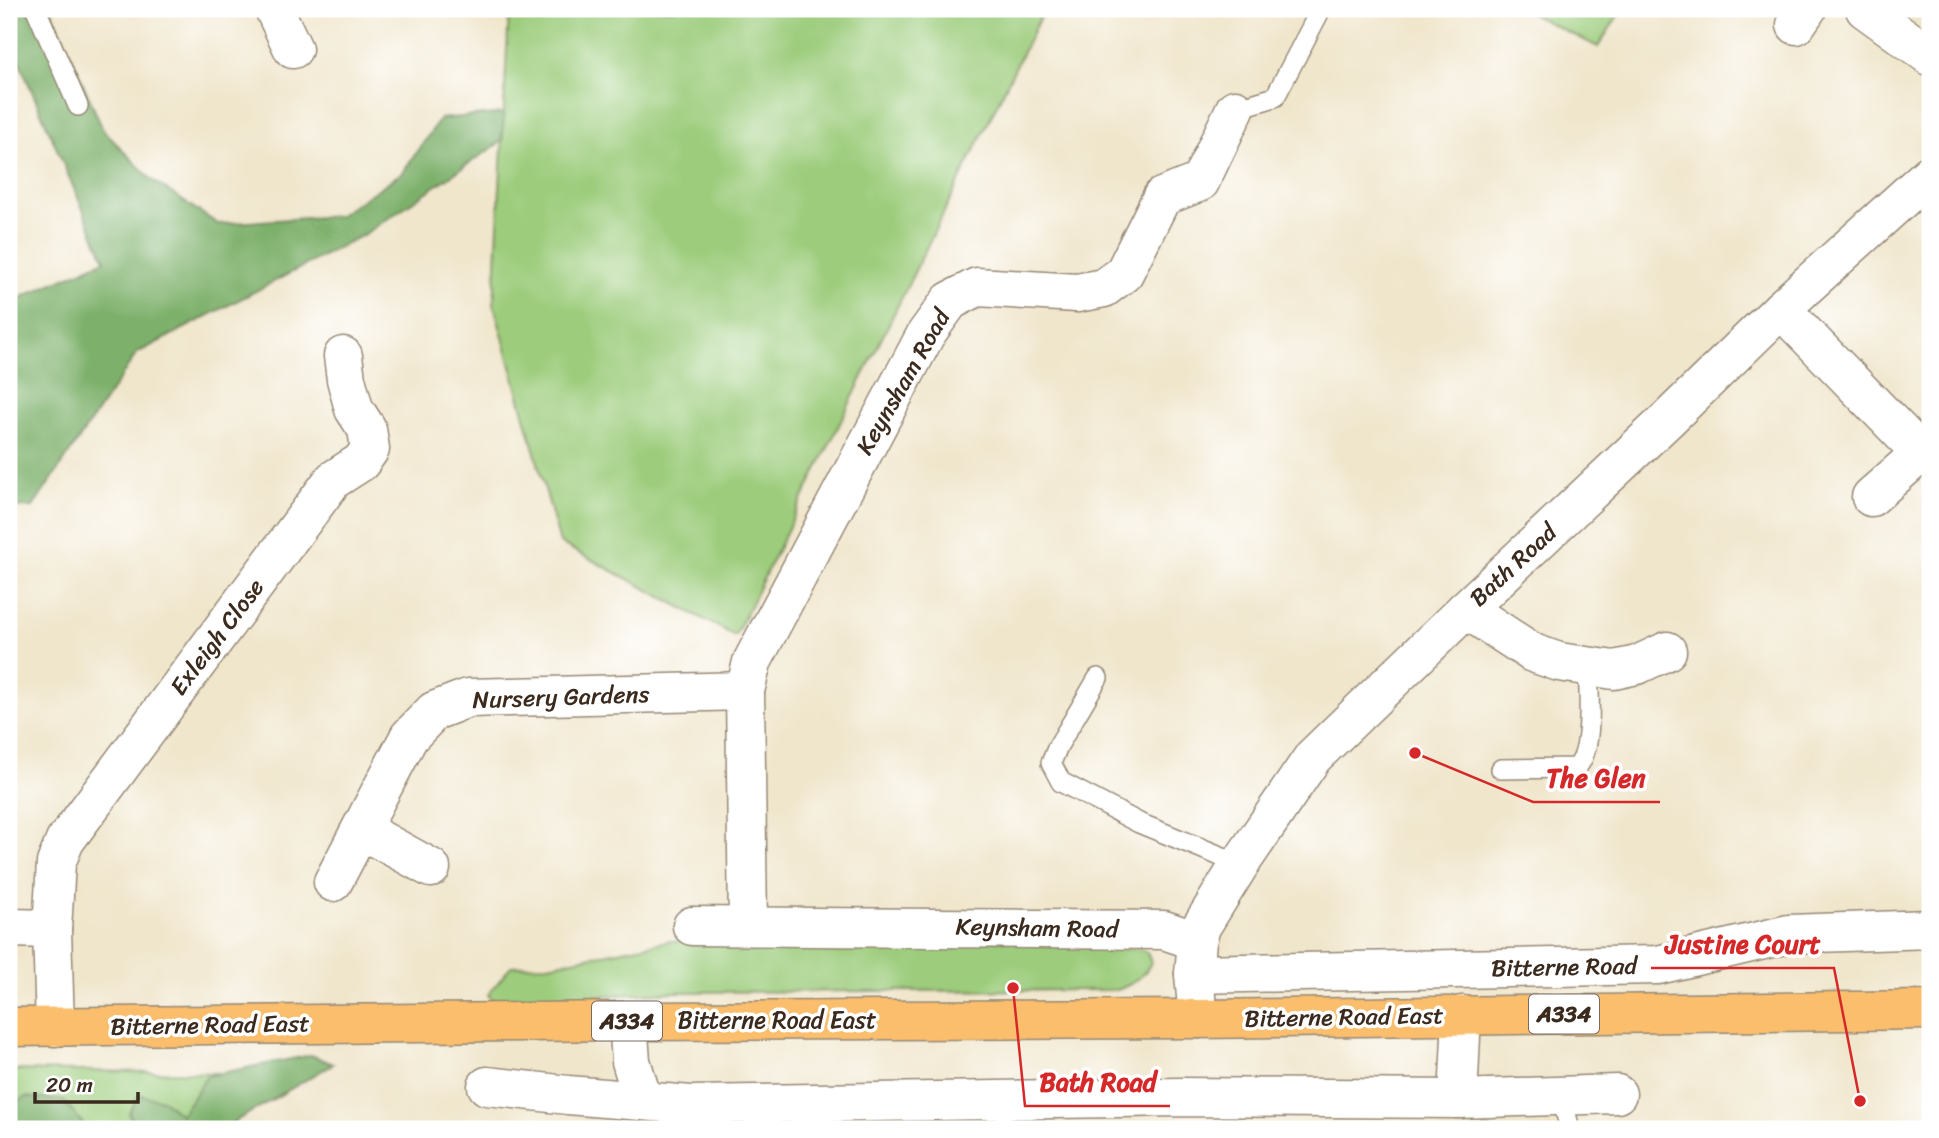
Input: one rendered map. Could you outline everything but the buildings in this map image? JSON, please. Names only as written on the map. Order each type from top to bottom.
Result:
[{"type":"main road","name":"Bitterne Road East","points":[[9,1027],[1198,1019],[1930,1010]]},
{"type":"street","points":[[274,9],[293,48]]},
{"type":"street","points":[[1865,9],[1930,56]]},
{"type":"street","name":"Keynsham Road","points":[[748,926],[745,691],[752,663],[926,334],[950,301],[977,287],[1077,293],[1104,288],[1124,273],[1162,197],[1200,181],[1236,109]]},
{"type":"street","name":"Bath Road","points":[[1196,957],[1201,927],[1313,757],[1782,309],[1930,174]]},
{"type":"street","points":[[1782,309],[1926,449],[1871,497]]},
{"type":"street","name":"Exleigh Close","points":[[55,1027],[52,929],[56,863],[65,841],[333,480],[361,462],[370,449],[367,429],[354,409],[343,356]]},
{"type":"street","points":[[1466,609],[1533,653],[1559,663],[1614,670],[1637,665],[1667,651]]},
{"type":"street","name":"Nursery Gardens","points":[[334,882],[409,737],[434,711],[468,698],[745,691]]},
{"type":"street","points":[[362,830],[431,868]]},
{"type":"street","name":"Keynsham Road","points":[[692,926],[1164,930],[1196,957]]},
{"type":"street","points":[[9,928],[52,929]]},
{"type":"street","name":"Bitterne Road","points":[[1196,957],[1658,965],[1789,934],[1930,929]]},
{"type":"street","points":[[1196,957],[1198,1019]]},
{"type":"street","name":"Bitterne Road East","points":[[1458,1099],[1462,1015]]},
{"type":"street","points":[[628,1021],[631,1061],[643,1101]]},
{"type":"street","points":[[487,1086],[568,1096],[643,1101],[693,1117],[1181,1097],[1458,1099],[1565,1112],[1617,1094]]},
{"type":"lane","points":[[36,9],[78,106]]},
{"type":"lane","name":"Keynsham Road","points":[[1236,109],[1275,97],[1321,9]]},
{"type":"lane","points":[[1502,769],[1576,768],[1581,763],[1590,723],[1588,668]]},
{"type":"lane","points":[[1098,678],[1058,746],[1051,763],[1061,782],[1139,823],[1240,864]]},
{"type":"green space","points":[[9,9],[51,9],[103,130],[152,180],[218,224],[338,216],[403,172],[440,119],[504,113],[502,141],[365,234],[137,353],[33,507],[9,508],[9,303],[105,260],[9,38]]},
{"type":"green space","points":[[509,9],[1044,9],[735,636],[560,543],[494,305]]},
{"type":"green space","points":[[1521,9],[1622,9],[1598,47]]},
{"type":"green space","points":[[1119,940],[1126,949],[1147,952],[1151,963],[1137,980],[1117,990],[677,992],[493,1001],[488,995],[511,966],[548,965],[669,941]]},
{"type":"green space","points":[[311,1055],[333,1064],[225,1129],[134,1129],[129,1113],[139,1095],[163,1100],[181,1115],[207,1076]]},
{"type":"green space","points":[[9,1070],[223,1073],[207,1076],[181,1116],[163,1100],[129,1113],[134,1129],[87,1129],[64,1101],[9,1108]]},
{"type":"green space","points":[[25,1097],[64,1101],[87,1129],[9,1129],[9,1108]]},
{"type":"place","name":"The Glen","points":[[1415,753]]},
{"type":"place","name":"Bath Road","points":[[1013,988]]},
{"type":"place","name":"Justine Court","points":[[1860,1101]]}]
